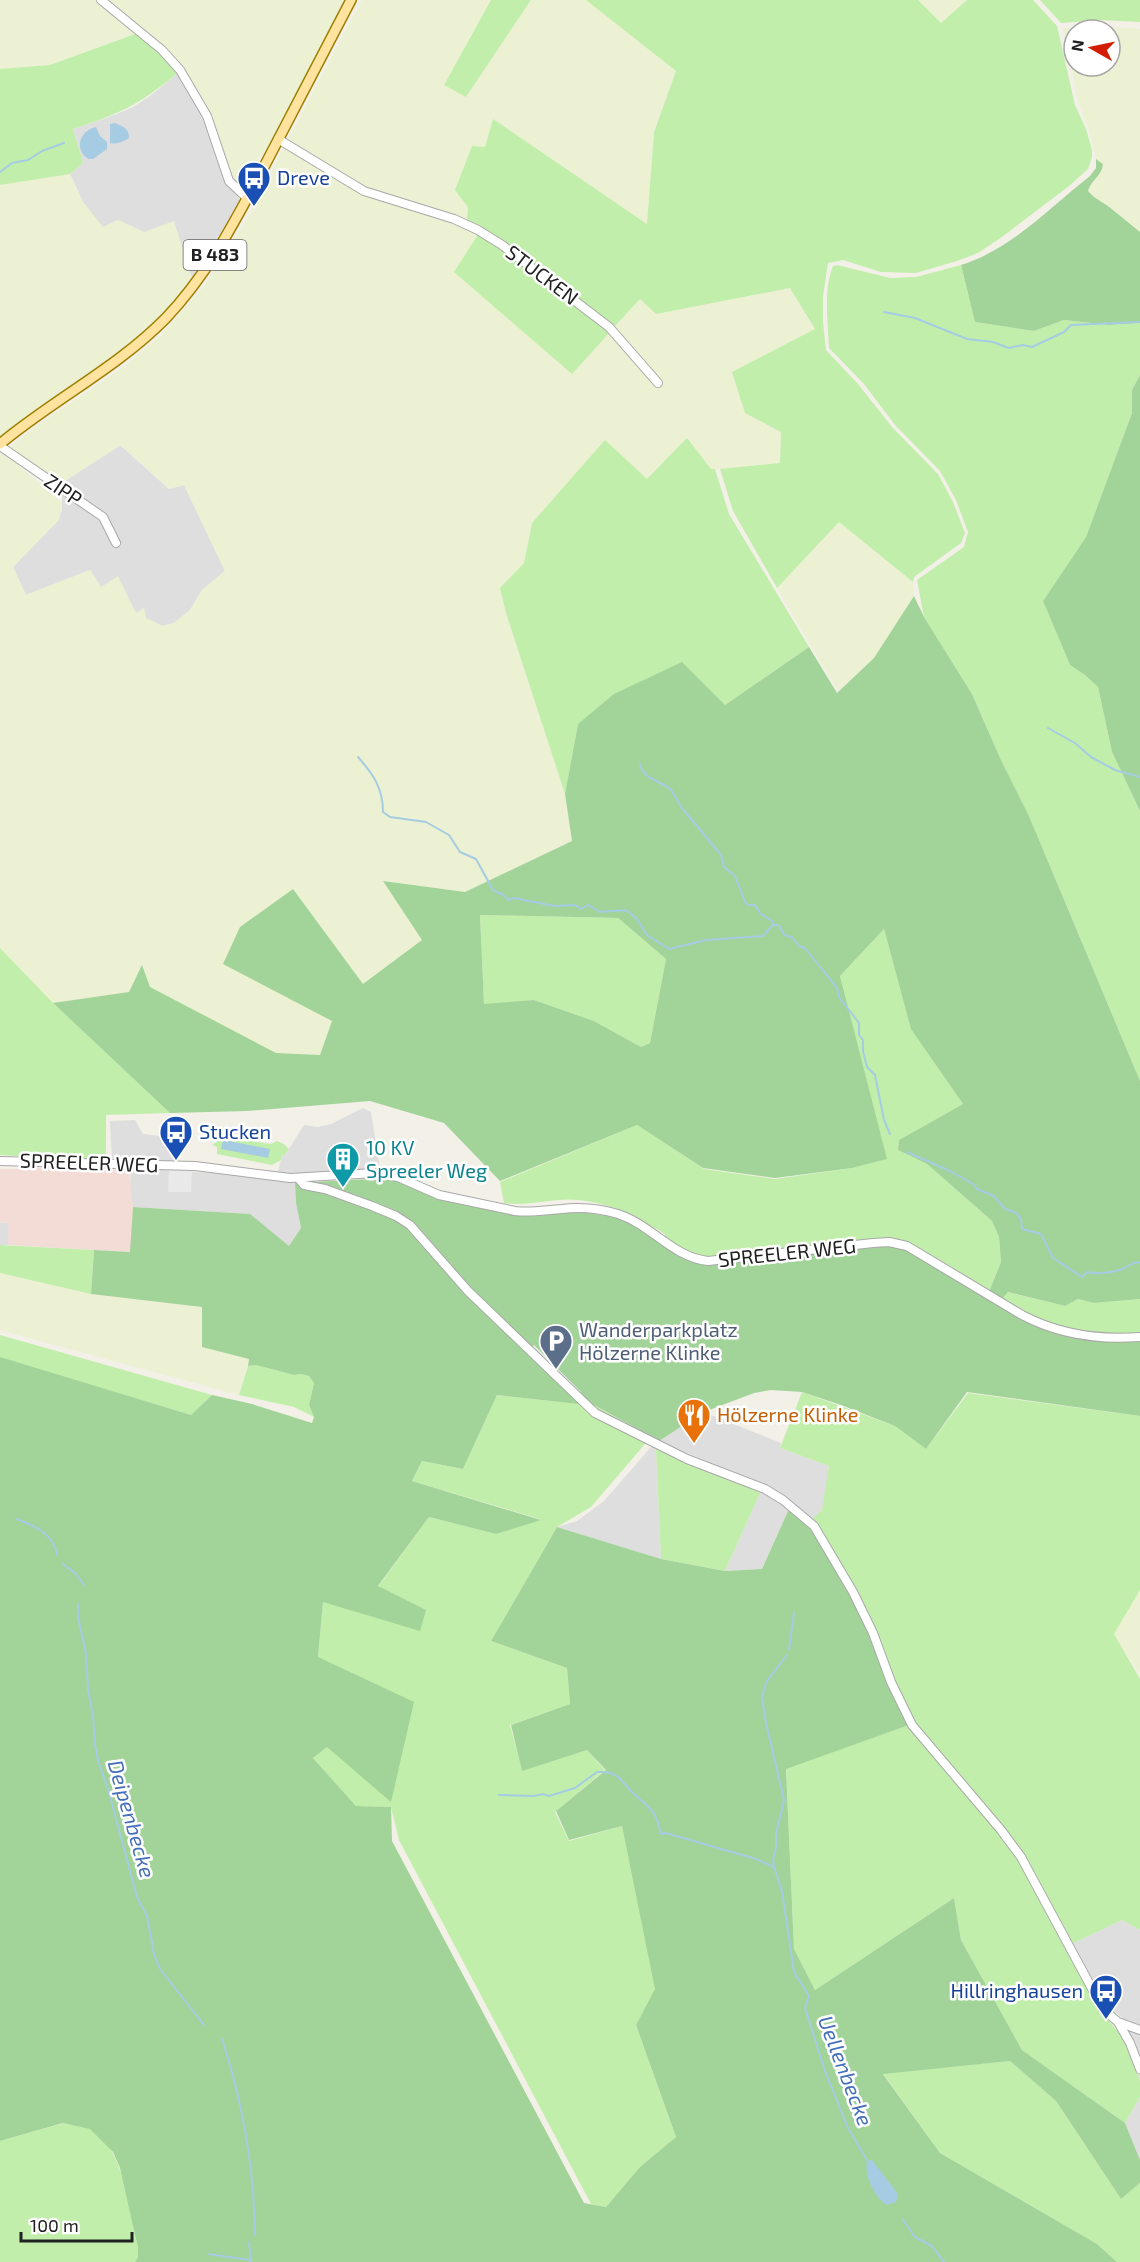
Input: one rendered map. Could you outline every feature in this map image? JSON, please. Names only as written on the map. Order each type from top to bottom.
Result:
[{"type":"main road","name":"B 483","points":[[0,445],[32,419],[129,352],[167,317],[194,287],[211,263],[247,198],[351,0]]},
{"type":"street","points":[[101,0],[162,50],[180,70],[207,116],[229,181],[247,198]]},
{"type":"street","name":"STUCKEN","points":[[278,139],[364,191],[454,219],[502,245],[609,327],[658,383]]},
{"type":"street","name":"ZIPP","points":[[0,445],[103,517],[116,543]]},
{"type":"street","name":"SPREELER WEG","points":[[0,1161],[195,1166],[298,1178],[375,1173],[393,1175],[439,1195],[515,1211],[575,1208],[615,1213],[638,1223],[681,1254],[708,1262],[873,1243],[896,1243],[907,1246],[1040,1324],[1082,1335],[1140,1337]]},
{"type":"street","points":[[298,1178],[304,1185],[325,1189],[372,1206],[410,1225],[468,1291],[595,1413],[687,1459],[765,1490],[783,1500],[814,1526],[853,1592],[912,1725],[1021,1857],[1102,2009],[1118,2022],[1140,2030]]},
{"type":"street","points":[[1118,2022],[1130,2043],[1140,2069]]},
{"type":"shaded area","name":"Dreve","points":[[179,72],[194,96],[227,183],[240,200],[227,224],[199,264],[193,281],[144,232],[118,220],[103,228],[83,202],[70,174],[83,163],[73,129],[133,107]]},
{"type":"shaded area","points":[[120,445],[169,489],[184,485],[225,571],[202,590],[190,610],[174,623],[162,626],[136,613],[101,587],[90,570],[26,595],[13,567],[58,520],[62,510],[62,483]]},
{"type":"shaded area","points":[[363,1108],[371,1112],[380,1169],[295,1175],[296,1203],[301,1228],[289,1247],[249,1214],[133,1207],[130,1191],[131,1161],[112,1160],[110,1121],[135,1120],[143,1134],[177,1138],[175,1171],[239,1174],[276,1180],[282,1155],[285,1155],[304,1125],[318,1127],[331,1124]]},
{"type":"shaded area","points":[[23,1167],[129,1170],[133,1207],[131,1252],[8,1245],[9,1223],[0,1222],[0,1169],[21,1169]]},
{"type":"shaded area","points":[[169,1170],[192,1170],[191,1192],[168,1192]]},
{"type":"shaded area","points":[[0,1222],[9,1223],[8,1245],[0,1245]]},
{"type":"shaded area","name":"Wanderparkplatz Hölzerne Klinke","points":[[534,1345],[581,1392],[577,1396],[531,1348]]},
{"type":"shaded area","points":[[704,1412],[781,1443],[780,1448],[829,1466],[824,1506],[819,1514],[811,1520],[765,1486],[659,1441]]},
{"type":"shaded area","points":[[652,1446],[656,1449],[661,1559],[557,1527],[577,1521],[604,1501]]},
{"type":"shaded area","points":[[761,1491],[789,1509],[762,1569],[725,1571]]},
{"type":"shaded area","points":[[1122,1920],[1140,1930],[1140,2027],[1129,2023],[1101,2001],[1072,1944]]},
{"type":"shaded area","points":[[1128,2028],[1140,2033],[1140,2081],[1128,2043],[1118,2029]]},
{"type":"shaded area","points":[[1140,2097],[1140,2160],[1125,2123]]},
{"type":"green space","points":[[0,0],[97,0],[138,33],[50,65],[0,69]]},
{"type":"green space","points":[[105,0],[347,0],[266,154],[259,156],[258,160],[261,164],[247,191],[236,186],[225,167],[209,112],[199,91],[175,59]]},
{"type":"green space","points":[[362,0],[491,0],[444,85],[466,97],[531,0],[586,0],[676,71],[654,130],[647,224],[493,119],[468,207],[467,225],[479,233],[572,373],[640,299],[656,314],[790,288],[815,329],[745,413],[781,432],[780,463],[647,479],[532,523],[524,563],[500,588],[506,613],[565,794],[572,841],[465,892],[384,881],[422,940],[363,984],[293,889],[224,964],[332,1021],[320,1055],[276,1053],[150,987],[142,966],[129,992],[53,1004],[0,949],[0,456],[3,453],[6,455],[62,503],[59,520],[13,567],[26,595],[90,570],[101,587],[118,576],[136,613],[144,608],[146,618],[162,626],[174,623],[190,610],[202,590],[225,571],[184,485],[169,489],[121,445],[62,483],[54,481],[9,448],[32,429],[125,366],[161,335],[203,287],[256,205],[279,156]]},
{"type":"green space","points":[[491,0],[531,0],[466,97],[444,85]]},
{"type":"green space","points":[[586,0],[918,0],[941,23],[967,0],[1033,0],[1057,26],[1062,48],[1062,78],[1069,78],[1075,105],[1086,129],[1092,150],[1088,169],[1002,237],[978,253],[957,261],[916,273],[881,272],[843,260],[828,263],[823,296],[826,350],[858,384],[892,427],[938,474],[953,502],[965,533],[961,543],[914,577],[913,582],[839,522],[777,588],[733,511],[720,469],[780,463],[781,432],[745,413],[732,372],[815,329],[790,288],[656,314],[640,299],[614,327],[502,242],[467,220],[468,207],[455,190],[472,146],[485,147],[493,119],[647,224],[654,132],[676,71]]},
{"type":"green space","points":[[918,0],[967,0],[941,23]]},
{"type":"green space","points":[[1040,0],[1140,0],[1140,22],[1122,21],[1122,18],[1062,18],[1061,23]]},
{"type":"green space","points":[[1122,28],[1140,29],[1140,232],[1088,191],[1089,186],[1097,179],[1100,161],[1096,159],[1089,130],[1078,102],[1073,78],[1122,78]]},
{"type":"green space","points":[[138,33],[179,72],[129,107],[73,129],[83,163],[70,174],[0,185],[0,69],[50,65]]},
{"type":"green space","points":[[1096,159],[1103,164],[1102,168],[1088,191],[1140,232],[1140,323],[1109,325],[1064,320],[1034,331],[975,322],[961,265],[997,249],[1029,226],[1090,176],[1096,168]]},
{"type":"green space","points":[[70,174],[83,202],[103,227],[118,220],[144,232],[174,221],[193,281],[169,310],[128,347],[0,439],[0,185]]},
{"type":"green space","points":[[479,233],[500,246],[610,332],[572,374],[454,272]]},
{"type":"green space","points":[[837,265],[890,278],[916,277],[961,265],[975,322],[1034,331],[1064,320],[1109,325],[1140,323],[1140,375],[1132,390],[1132,413],[1086,537],[1043,601],[1070,665],[1098,687],[1112,752],[1140,811],[1140,1081],[1029,816],[972,694],[924,617],[917,580],[964,547],[968,532],[956,500],[940,471],[895,425],[864,384],[829,348],[828,286],[833,266]]},
{"type":"green space","points":[[1140,375],[1140,811],[1112,752],[1098,687],[1070,665],[1043,601],[1086,537],[1132,413],[1132,390]]},
{"type":"green space","points":[[687,438],[711,469],[715,469],[729,514],[809,647],[725,705],[578,724],[565,794],[506,613],[500,588],[524,563],[532,523],[605,440],[647,479]]},
{"type":"green space","points":[[839,522],[913,582],[914,596],[874,658],[838,691],[777,588]]},
{"type":"green space","points":[[914,596],[924,617],[972,694],[1029,816],[1140,1081],[1140,1299],[1094,1303],[1078,1299],[1065,1306],[1008,1292],[1001,1300],[989,1292],[1001,1262],[999,1237],[992,1221],[927,1164],[898,1150],[899,1140],[963,1104],[911,1029],[884,929],[840,976],[887,1159],[852,1168],[775,1178],[703,1168],[637,1125],[500,1181],[444,1123],[370,1101],[247,1111],[170,1113],[53,1003],[129,992],[142,965],[150,987],[276,1053],[320,1055],[332,1021],[223,964],[240,927],[293,889],[363,984],[422,940],[383,881],[465,892],[572,841],[565,794],[578,724],[614,694],[682,662],[725,705],[809,647],[837,693],[874,658]],"holes":[[[480,915],[618,918],[666,959],[650,1043],[641,1047],[594,1021],[534,1000],[484,1004]]]},
{"type":"green space","points":[[480,915],[618,918],[666,959],[650,1043],[641,1047],[594,1021],[534,1000],[484,1005]]},
{"type":"green space","points":[[884,929],[911,1028],[963,1104],[899,1140],[898,1150],[927,1164],[992,1221],[999,1237],[1001,1262],[989,1292],[781,1257],[701,1264],[684,1259],[662,1245],[665,1234],[634,1217],[602,1204],[570,1199],[523,1204],[504,1203],[500,1182],[637,1125],[704,1169],[775,1179],[852,1168],[886,1159],[840,976]]},
{"type":"green space","points":[[0,948],[53,1003],[170,1113],[106,1115],[106,1161],[0,1155]]},
{"type":"green space","points":[[224,1137],[271,1144],[277,1141],[289,1149],[285,1155],[282,1155],[281,1160],[272,1165],[217,1154],[217,1147],[212,1145]]},
{"type":"green space","points":[[387,1178],[515,1214],[574,1211],[614,1217],[637,1226],[678,1256],[701,1264],[873,1246],[901,1246],[1022,1315],[1063,1331],[1140,1337],[1140,1416],[967,1392],[926,1449],[895,1426],[802,1392],[771,1390],[754,1393],[704,1412],[659,1441],[596,1406],[497,1395],[463,1469],[422,1461],[412,1481],[541,1520],[496,1534],[429,1517],[378,1586],[426,1610],[420,1631],[323,1602],[318,1657],[414,1702],[391,1802],[327,1747],[313,1758],[356,1806],[391,1807],[392,1841],[584,2203],[606,2207],[640,2167],[676,2137],[636,2025],[655,1989],[622,1826],[569,1840],[556,1811],[606,1770],[587,1750],[522,1771],[511,1725],[570,1704],[567,1668],[491,1641],[557,1527],[661,1559],[725,1571],[762,1569],[789,1509],[815,1531],[824,1545],[864,1621],[894,1697],[909,1725],[786,1769],[794,1949],[815,1990],[954,1898],[961,1940],[1022,2050],[1125,2123],[1140,2160],[1140,2183],[1121,2199],[1056,2101],[1010,2061],[883,2074],[940,2153],[1097,2244],[1117,2262],[135,2262],[138,2257],[138,2248],[120,2168],[113,2152],[90,2129],[63,2123],[0,2141],[0,1357],[191,1415],[212,1395],[252,1404],[312,1423],[314,1417],[309,1405],[314,1383],[309,1376],[294,1375],[256,1365],[248,1366],[249,1359],[202,1347],[202,1307],[91,1294],[94,1250],[130,1252],[133,1207],[250,1214],[289,1246],[301,1228],[295,1183]]},
{"type":"green space","points":[[0,1245],[94,1250],[91,1294],[0,1273]]},
{"type":"green space","points":[[0,1273],[91,1294],[202,1307],[249,1359],[239,1395],[0,1330]]},
{"type":"green space","points":[[1007,1292],[1065,1306],[1078,1299],[1094,1303],[1140,1299],[1140,1333],[1101,1334],[1052,1326],[1001,1300]]},
{"type":"green space","points":[[0,1335],[212,1395],[191,1415],[0,1358]]},
{"type":"green space","points":[[256,1365],[294,1375],[309,1376],[314,1383],[309,1405],[314,1417],[294,1407],[239,1395],[248,1366]]},
{"type":"green space","points":[[802,1392],[895,1426],[926,1449],[968,1393],[1140,1416],[1140,1590],[1114,1634],[1140,1679],[1140,1930],[1122,1920],[1072,1944],[1023,1856],[917,1727],[889,1670],[872,1621],[821,1531],[811,1520],[822,1510],[829,1466],[780,1448]]},
{"type":"green space","points":[[497,1395],[596,1406],[659,1441],[645,1444],[591,1507],[557,1527],[491,1641],[567,1668],[570,1704],[510,1725],[522,1770],[587,1750],[605,1770],[555,1812],[569,1841],[622,1826],[656,1989],[636,2025],[676,2137],[640,2167],[606,2207],[591,2204],[399,1840],[391,1807],[356,1806],[313,1758],[327,1747],[318,1657],[323,1601],[425,1610],[378,1587],[429,1517],[496,1534],[540,1519],[412,1481],[422,1461],[463,1469]]},
{"type":"green space","points":[[659,1448],[761,1491],[725,1571],[661,1559],[656,1449]]},
{"type":"green space","points":[[1140,1590],[1140,1675],[1113,1634]]},
{"type":"green space","points":[[909,1725],[978,1806],[1019,1859],[1101,2012],[1128,2043],[1140,2081],[1140,2097],[1125,2123],[1022,2050],[961,1940],[954,1898],[815,1990],[794,1949],[786,1768]]},
{"type":"green space","points":[[1010,2061],[1056,2101],[1121,2199],[1140,2183],[1140,2262],[1117,2262],[1097,2244],[940,2153],[883,2073]]},
{"type":"green space","points":[[64,2123],[91,2129],[112,2151],[129,2200],[138,2248],[138,2257],[135,2262],[0,2262],[0,2141]]},
{"type":"water","points":[[115,123],[127,130],[129,138],[110,143],[110,124]]},
{"type":"water","points":[[96,127],[100,136],[107,142],[107,149],[93,159],[89,159],[81,151],[80,141],[86,132]]},
{"type":"water","points":[[223,1140],[270,1149],[268,1158],[221,1149]]},
{"type":"water","points":[[872,2160],[898,2194],[896,2202],[887,2205],[874,2191],[866,2167],[867,2161]]},
{"type":"waterway","points":[[0,172],[12,163],[28,160],[42,151],[64,143]]},
{"type":"waterway","points":[[884,312],[915,318],[967,339],[993,342],[1009,348],[1023,345],[1032,347],[1064,332],[1071,325],[1140,322]]},
{"type":"waterway","points":[[1048,728],[1115,770],[1140,777]]},
{"type":"waterway","points":[[358,757],[376,782],[383,803],[383,812],[390,817],[426,822],[449,835],[460,852],[476,859],[493,890],[508,900],[514,898],[554,906],[575,905],[581,909],[588,905],[600,912],[626,910],[637,919],[647,935],[669,949],[706,940],[763,936],[773,925],[779,925],[784,935],[792,937],[799,946],[805,948],[837,988],[839,997],[859,1023],[859,1035],[863,1040],[867,1067],[875,1075],[884,1120],[890,1134]]},
{"type":"waterway","points":[[640,764],[648,777],[673,792],[682,808],[721,855],[724,867],[735,876],[745,902],[748,905],[755,905],[761,914],[772,921],[773,925]]},
{"type":"waterway","points":[[907,1152],[952,1172],[973,1184],[977,1189],[994,1196],[1005,1209],[1016,1213],[1021,1219],[1022,1229],[1041,1234],[1053,1258],[1082,1277],[1087,1272],[1110,1272],[1136,1262],[1140,1263]]},
{"type":"waterway","points":[[17,1519],[48,1536],[57,1555]]},
{"type":"waterway","points":[[63,1564],[76,1574],[84,1585]]},
{"type":"waterway","name":"Deipenbecke","points":[[78,1604],[98,1761],[108,1789],[137,1897],[147,1916],[154,1954],[160,1969],[204,2025]]},
{"type":"waterway","points":[[789,1650],[794,1613]]},
{"type":"waterway","points":[[774,1865],[776,1834],[784,1800],[762,1697],[767,1681],[787,1655]]},
{"type":"waterway","name":"Uellenbecke","points":[[499,1795],[543,1794],[549,1796],[575,1788],[597,1772],[614,1774],[651,1810],[661,1834],[666,1833],[756,1859],[774,1867],[782,1891],[794,1972],[809,1996],[805,2008],[825,2071],[848,2128],[868,2162]]},
{"type":"waterway","name":"Deipenbecke","points":[[222,2039],[236,2087],[246,2136],[250,2160],[255,2235]]},
{"type":"waterway","name":"Uellenbecke","points":[[903,2220],[915,2237],[932,2246],[944,2262]]},
{"type":"waterway","name":"Deipenbecke","points":[[249,2242],[251,2262]]},
{"type":"waterway","points":[[208,2254],[250,2260]]},
{"type":"place","name":"Dreve","points":[[254,207]]},
{"type":"place","name":"Stucken","points":[[176,1161]]},
{"type":"place","name":"10 KV Spreeler Weg","points":[[343,1188]]},
{"type":"place","name":"Wanderparkplatz Hölzerne Klinke","points":[[556,1370]]},
{"type":"place","name":"Hölzerne Klinke","points":[[694,1444]]},
{"type":"place","name":"Hillringhausen","points":[[1106,2020]]}]
